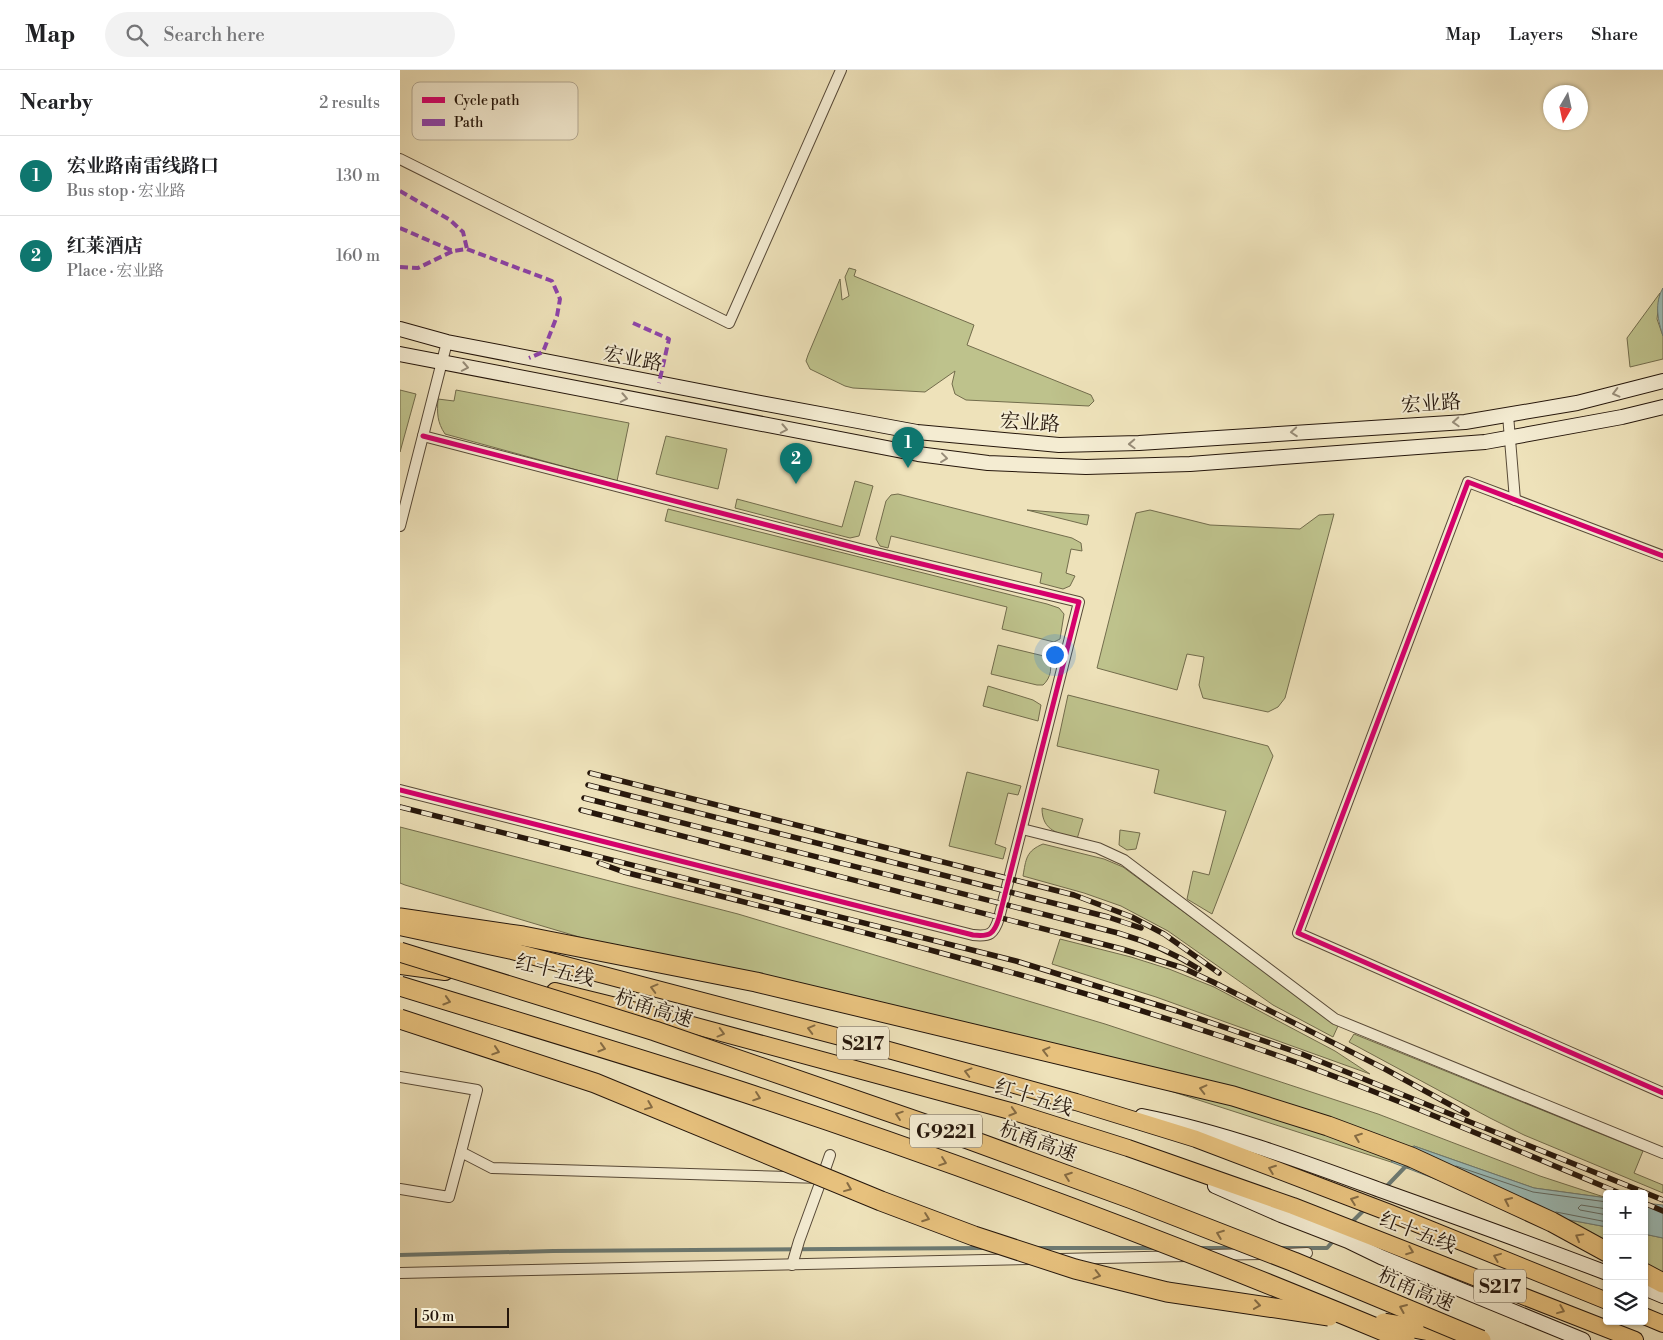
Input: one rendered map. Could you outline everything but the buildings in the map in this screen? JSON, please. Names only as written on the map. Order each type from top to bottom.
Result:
[{"type":"highway","points":[[400,918],[522,936],[756,982],[1233,1096],[1328,1126],[1411,1157],[1552,1222],[1603,1250]]},
{"type":"highway","name":"杭甬高速","points":[[400,952],[655,1031],[968,1139],[1132,1199],[1294,1262],[1481,1340]]},
{"type":"highway","name":"G9221","points":[[400,986],[743,1092],[1051,1200],[1284,1289],[1410,1334]]},
{"type":"highway","points":[[400,1019],[595,1083],[881,1201],[974,1236],[1075,1269],[1167,1292],[1410,1334],[1481,1340]]},
{"type":"highway","points":[[1648,1275],[1663,1283]]},
{"type":"main road","name":"红十五线","points":[[400,927],[512,951],[866,1044],[1081,1103],[1196,1139],[1390,1213],[1603,1299]]},
{"type":"main road","name":"红十五线","points":[[400,966],[509,980],[680,1022],[1014,1112],[1128,1148],[1287,1210],[1364,1234],[1635,1340]]},
{"type":"main road","points":[[1648,1318],[1663,1324]]},
{"type":"street","points":[[400,159],[729,323],[841,70]]},
{"type":"street","name":"宏业路","points":[[400,329],[447,342],[761,404],[917,432],[1059,445],[1140,443],[1465,422],[1577,403],[1663,382]]},
{"type":"street","points":[[400,526],[447,342]]},
{"type":"street","name":"宏业路","points":[[400,354],[883,448],[988,464],[1086,467],[1190,464],[1485,442],[1622,418],[1663,407]]},
{"type":"street","points":[[1508,415],[1515,500]]},
{"type":"street","points":[[400,790],[983,936],[995,928],[1022,830],[1079,602],[864,550],[423,436]]},
{"type":"street","points":[[1663,556],[1468,482],[1298,933],[1663,1093]]},
{"type":"street","points":[[1022,830],[1098,848],[1124,860],[1320,1008],[1345,1024],[1663,1153]]},
{"type":"street","points":[[400,1077],[476,1090],[449,1197],[400,1189]]},
{"type":"street","points":[[1081,1103],[1184,1124],[1289,1157],[1514,1237],[1603,1272]]},
{"type":"street","points":[[461,1152],[492,1168],[822,1178]]},
{"type":"street","points":[[793,1261],[830,1156]]},
{"type":"street","points":[[1287,1210],[1381,1257],[1583,1340]]},
{"type":"street","points":[[400,1274],[793,1261],[1307,1253]]},
{"type":"street","points":[[1648,1290],[1663,1296]]},
{"type":"green space","points":[[849,268],[856,270],[854,276],[974,325],[967,345],[1091,395],[1094,401],[1089,406],[966,400],[955,394],[952,384],[955,371],[925,392],[853,388],[810,369],[806,361],[808,355],[840,279],[842,300],[849,296],[845,277]]},
{"type":"green space","points":[[1660,293],[1657,319],[1663,336],[1663,359],[1630,367],[1627,338]]},
{"type":"green space","points":[[400,390],[416,394],[400,452]]},
{"type":"green space","points":[[456,390],[629,423],[617,481],[445,434],[438,417],[438,399],[454,401]]},
{"type":"green space","points":[[666,436],[727,449],[718,489],[656,474]]},
{"type":"green space","points":[[855,481],[873,486],[859,536],[850,538],[735,508],[737,499],[842,527]]},
{"type":"green space","points":[[898,494],[1072,538],[1081,543],[1082,551],[1071,549],[1066,573],[1075,576],[1070,586],[1063,589],[1040,583],[1042,573],[891,536],[888,548],[880,546],[876,539],[886,501],[891,495]]},
{"type":"green space","points":[[668,509],[1047,604],[1059,608],[1064,614],[1060,639],[1054,642],[1002,629],[1007,607],[665,521]]},
{"type":"green space","points":[[1027,510],[1089,515],[1087,525]]},
{"type":"green space","points":[[1150,510],[1210,525],[1300,529],[1319,515],[1334,514],[1285,698],[1278,707],[1268,712],[1203,698],[1199,685],[1204,657],[1187,654],[1177,690],[1097,668],[1136,513]]},
{"type":"green space","points":[[998,645],[1048,657],[1051,668],[1046,682],[1043,685],[1037,685],[991,674]]},
{"type":"green space","points":[[988,686],[1033,700],[1041,705],[1038,721],[983,706]]},
{"type":"green space","points":[[1068,695],[1268,746],[1273,756],[1212,914],[1187,899],[1193,871],[1209,875],[1226,811],[1154,793],[1159,770],[1057,746]]},
{"type":"green space","points":[[967,772],[1021,786],[1018,795],[1008,793],[995,844],[1006,848],[1003,859],[949,846]]},
{"type":"green space","points":[[1042,808],[1083,819],[1077,839],[1058,833],[1048,827]]},
{"type":"green space","points":[[400,827],[738,914],[1105,1024],[1378,1114],[1540,1176],[1603,1197],[1534,1188],[1414,1146],[1391,1162],[1130,1078],[643,956],[400,883]]},
{"type":"green space","points":[[1120,830],[1140,833],[1136,849],[1127,850],[1119,845]]},
{"type":"green space","points":[[1043,844],[1104,859],[1123,867],[1338,1026],[1333,1037],[1273,1005],[1168,931],[1121,906],[1084,893],[1023,876],[1028,856],[1033,850]]},
{"type":"green space","points":[[1060,939],[1131,957],[1169,969],[1214,987],[1335,1051],[1370,1074],[1156,997],[1052,964]]},
{"type":"green space","points":[[1354,1034],[1643,1151],[1634,1173],[1663,1185],[1663,1193],[1524,1135],[1490,1118],[1349,1042]]},
{"type":"green space","points":[[1516,1210],[1603,1226],[1603,1247]]},
{"type":"green space","points":[[1648,1235],[1663,1238],[1663,1273],[1648,1267]]},
{"type":"water","points":[[1663,288],[1663,336],[1658,318],[1658,300]]},
{"type":"water","points":[[1414,1146],[1534,1188],[1603,1197],[1603,1226],[1516,1210],[1391,1162]]},
{"type":"water","points":[[1648,1203],[1663,1205],[1663,1238],[1648,1235]]},
{"type":"waterway","points":[[1384,1189],[1406,1166],[1408,1167]]},
{"type":"waterway","points":[[1350,1224],[1366,1208]]},
{"type":"waterway","points":[[1280,1248],[1327,1248],[1334,1240]]},
{"type":"waterway","points":[[400,1255],[553,1251],[983,1248]]},
{"type":"waterway","points":[[1035,1248],[1155,1248]]},
{"type":"waterway","points":[[1197,1248],[1235,1248]]},
{"type":"railway","points":[[590,773],[1074,895],[1132,917],[1164,934],[1219,973]]},
{"type":"railway","points":[[588,785],[1108,917],[1141,928]]},
{"type":"railway","points":[[584,798],[1118,933],[1160,948],[1199,969]]},
{"type":"railway","points":[[400,807],[1016,961],[1177,1011],[1302,1054],[1663,1200]]},
{"type":"railway","points":[[581,810],[1122,949],[1183,968],[1385,1069],[1467,1114]]},
{"type":"railway","points":[[599,863],[624,872],[938,952],[1173,1021],[1344,1080],[1612,1190]]},
{"type":"railway","points":[[1648,1205],[1663,1211]]},
{"type":"marked path","points":[[400,191],[450,220],[463,232],[467,249]]},
{"type":"marked path","points":[[400,228],[453,251],[467,249],[552,281],[560,299],[557,316],[543,352],[529,358]]},
{"type":"marked path","points":[[400,267],[418,268],[453,251]]},
{"type":"marked path","points":[[633,323],[669,339],[659,383]]},
{"type":"cycle path","points":[[400,790],[973,935],[987,935],[993,931],[999,918],[1079,602],[864,550],[423,436]]},
{"type":"cycle path","points":[[1663,556],[1468,482],[1298,933],[1663,1093]]},
{"type":"place","name":"宏业路南雷线路口","points":[[908,468]]},
{"type":"place","name":"红莱酒店","points":[[796,484]]}]
